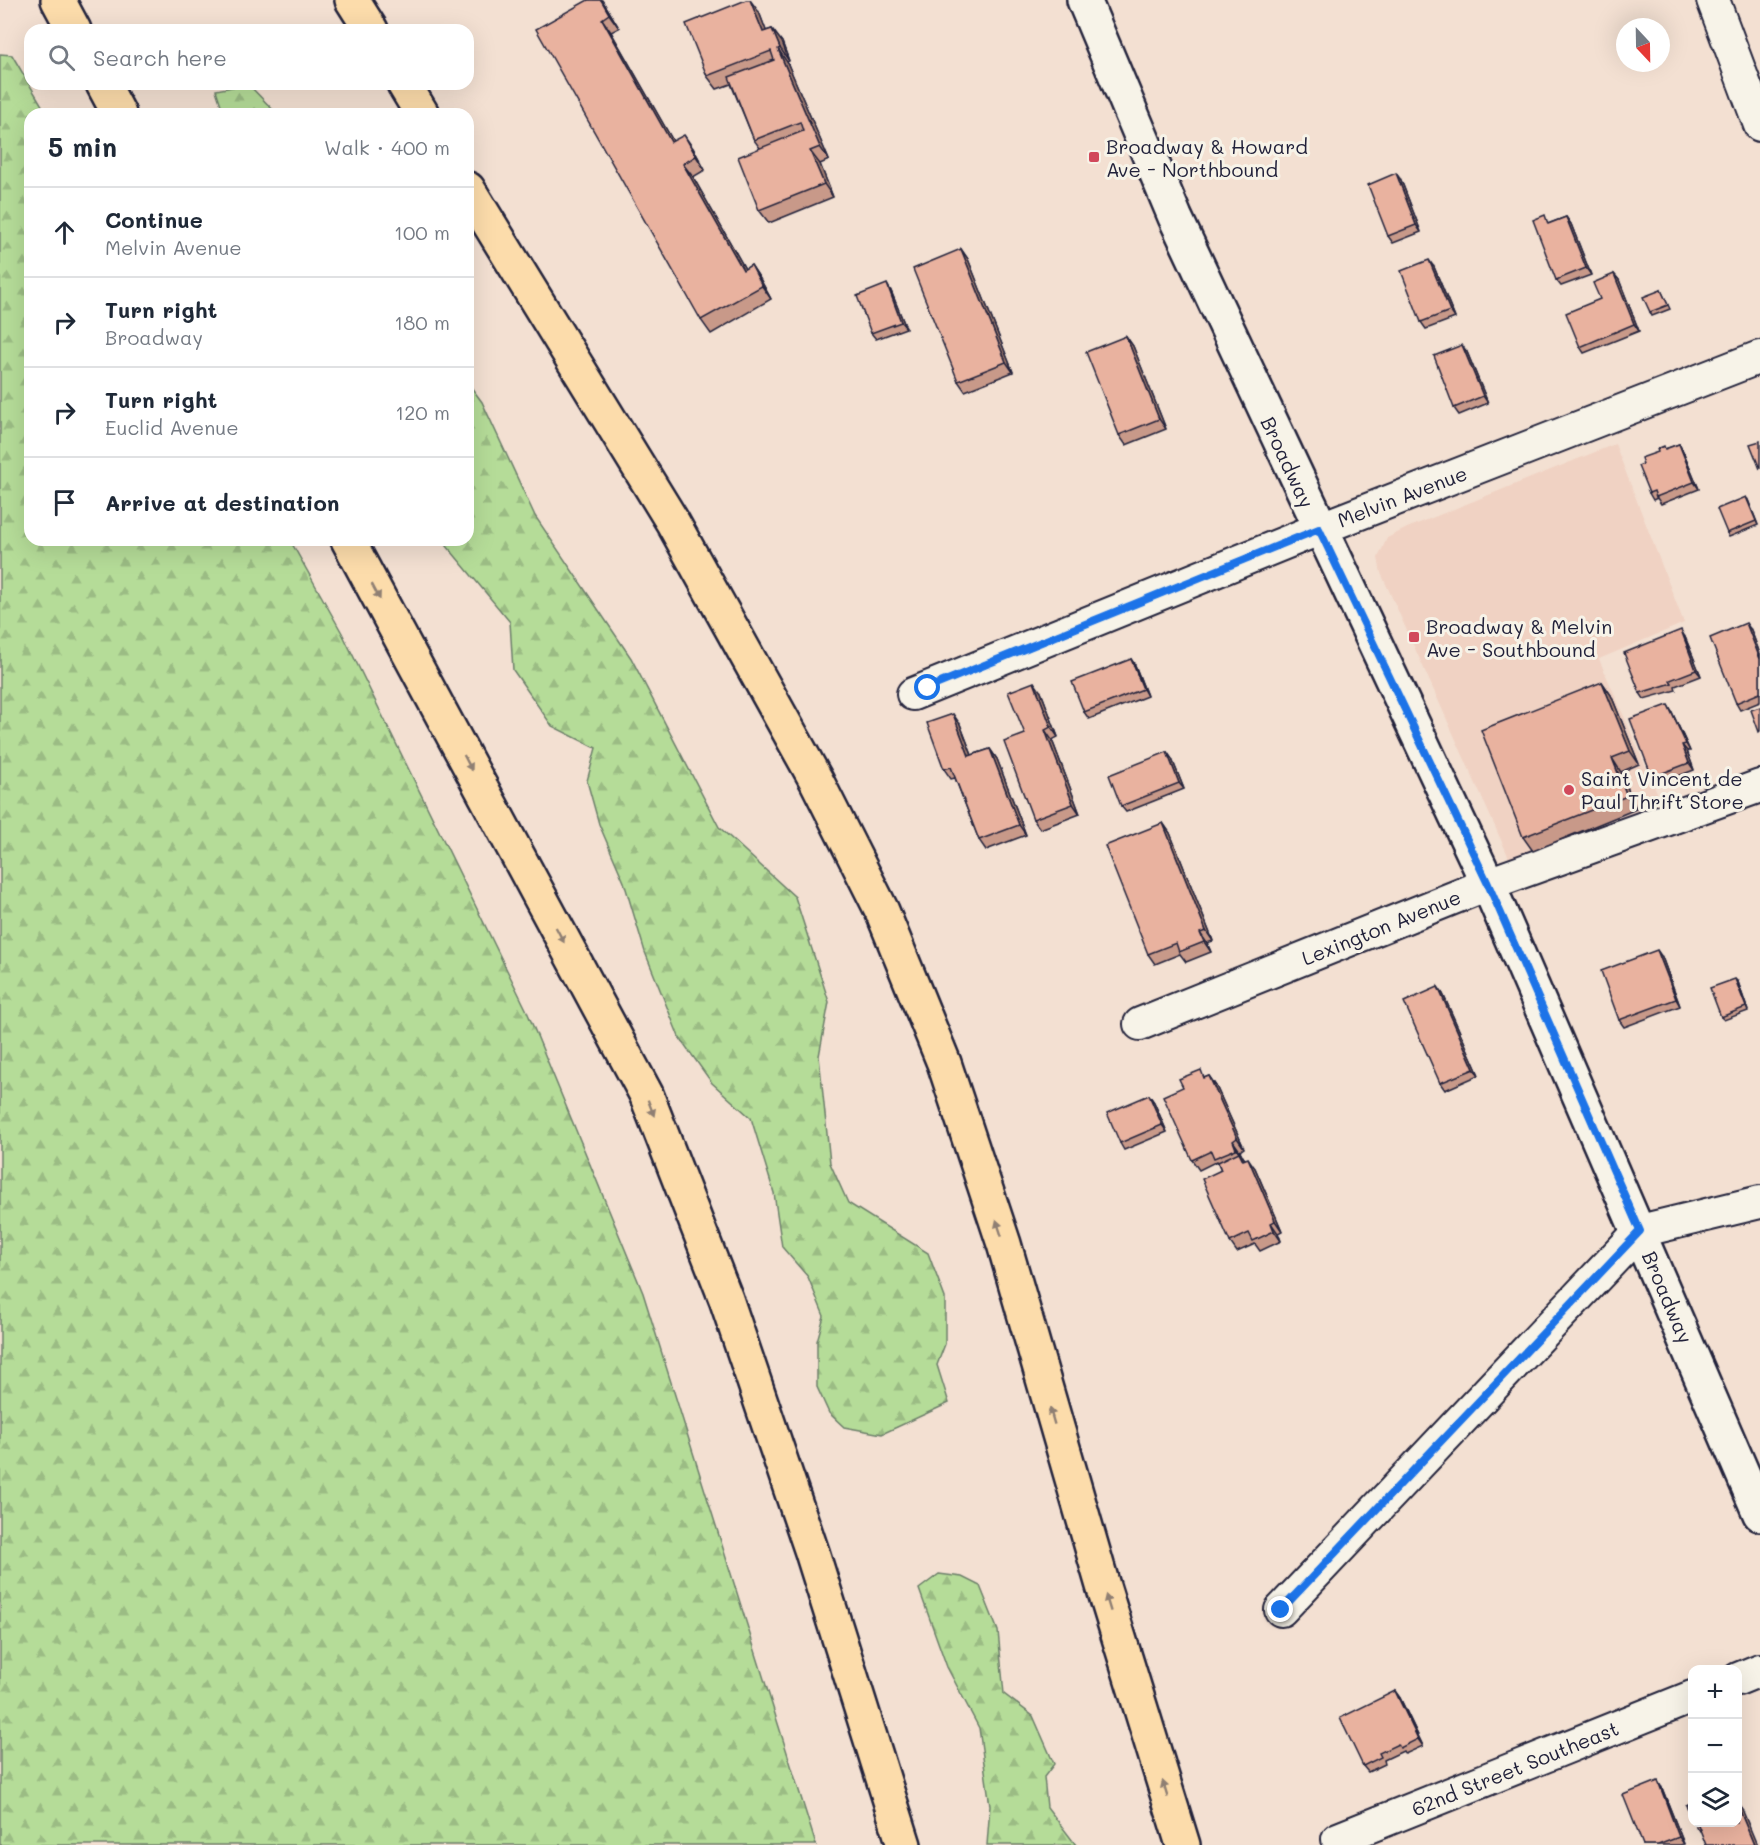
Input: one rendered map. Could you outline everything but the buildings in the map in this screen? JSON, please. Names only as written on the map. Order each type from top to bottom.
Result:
[{"type":"highway","points":[[58,0],[71,24]]},
{"type":"highway","points":[[352,0],[366,24]]},
{"type":"highway","points":[[106,90],[116,108]]},
{"type":"highway","points":[[408,90],[418,108]]},
{"type":"highway","points":[[474,199],[672,521],[816,780],[882,911],[944,1063],[1004,1244],[1093,1552],[1183,1845]]},
{"type":"highway","points":[[351,546],[646,1094],[726,1299],[812,1552],[904,1845]]},
{"type":"street","name":"Broadway","points":[[1084,0],[1175,217],[1319,529],[1488,884],[1640,1231],[1760,1514]]},
{"type":"street","points":[[1713,0],[1760,125]]},
{"type":"street","name":"Melvin Avenue","points":[[913,694],[1319,529],[1760,357]]},
{"type":"street","name":"Lexington Avenue","points":[[1140,1024],[1488,884],[1760,786]]},
{"type":"street","points":[[1281,1610],[1640,1231],[1760,1202]]},
{"type":"street","points":[[1742,1677],[1760,1670]]},
{"type":"street","name":"62nd Street Southeast","points":[[1339,1842],[1688,1699]]},
{"type":"shaded area","points":[[1615,444],[1684,623],[1599,659],[1663,806],[1510,860],[1381,573],[1378,558],[1387,538],[1407,528]]},
{"type":"green space","points":[[0,54],[12,55],[24,75],[24,90],[33,90],[43,108],[24,108],[24,546],[293,546],[342,633],[526,1009],[643,1293],[816,1845],[0,1845]]},
{"type":"green space","points":[[216,90],[254,90],[271,108],[222,108]]},
{"type":"green space","points":[[474,391],[482,402],[535,516],[631,658],[719,827],[795,897],[829,1002],[819,1056],[830,1163],[848,1203],[928,1253],[945,1298],[945,1344],[937,1365],[949,1403],[882,1434],[844,1427],[829,1413],[817,1387],[817,1341],[824,1316],[808,1277],[782,1247],[774,1193],[751,1118],[712,1083],[679,1037],[645,952],[624,882],[599,824],[587,781],[596,748],[552,726],[513,670],[510,622],[447,546],[474,546]]},
{"type":"green space","points":[[939,1574],[962,1577],[980,1586],[998,1631],[1004,1694],[1033,1716],[1054,1764],[1044,1777],[1047,1807],[1076,1845],[987,1845],[990,1806],[979,1728],[947,1667],[919,1589]]},
{"type":"place","name":"Broadway & Howard Ave - Northbound","points":[[1094,157]]},
{"type":"place","name":"Broadway & Melvin Ave - Southbound","points":[[1414,637]]},
{"type":"place","name":"Saint Vincent de Paul Thrift Store","points":[[1569,790]]},
{"type":"route","points":[[928,688],[1319,529],[1488,884],[1640,1231],[1281,1610]]}]
